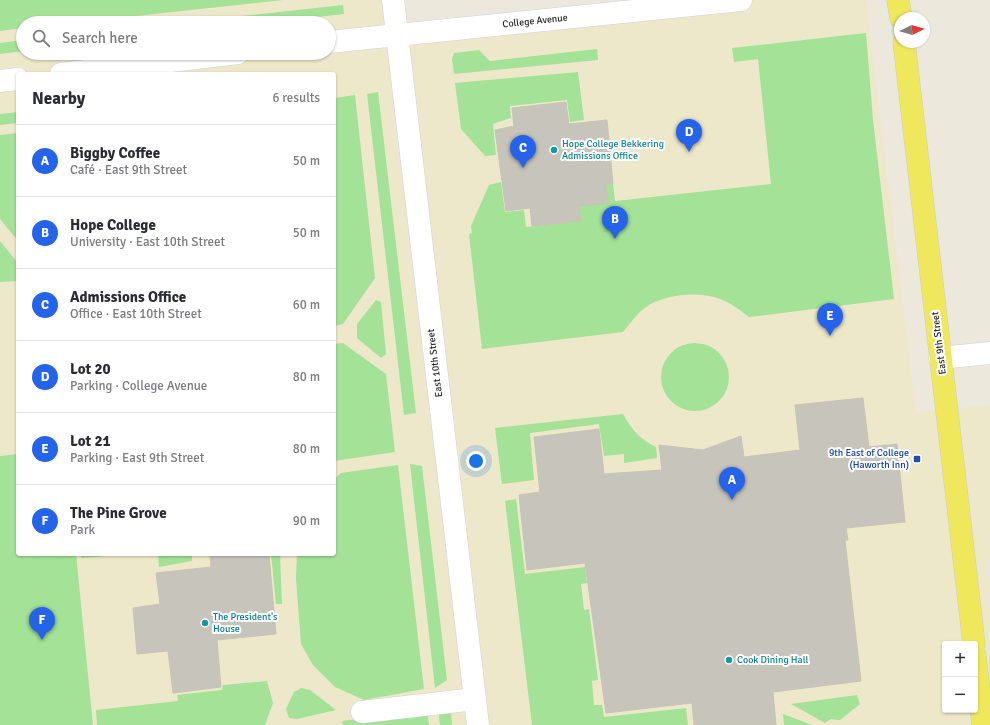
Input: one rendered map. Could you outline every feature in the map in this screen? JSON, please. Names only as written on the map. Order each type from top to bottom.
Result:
[{"type":"main road","points":[[898,0],[900,12]]},
{"type":"main road","name":"East 9th Street","points":[[905,48],[974,641]]},
{"type":"main road","points":[[977,677],[983,725]]},
{"type":"street","name":"East 10th Street","points":[[392,0],[478,725]]},
{"type":"street","name":"College Avenue","points":[[336,41],[741,0]]},
{"type":"street","points":[[78,72],[179,60]]},
{"type":"street","points":[[0,81],[16,79]]},
{"type":"street","points":[[940,358],[990,353]]},
{"type":"street","points":[[362,712],[475,699]]},
{"type":"shaded area","points":[[0,0],[393,0],[397,34],[741,0],[866,0],[916,412],[990,405],[990,725],[0,725]]},
{"type":"green space","points":[[0,0],[283,0],[135,16],[16,16],[16,29],[0,31]]},
{"type":"green space","points":[[343,5],[344,14],[327,16],[242,16]]},
{"type":"green space","points":[[866,33],[873,120],[894,299],[749,317],[739,309],[720,299],[702,295],[682,295],[663,299],[646,307],[637,315],[623,332],[482,349],[469,234],[472,233],[471,226],[489,185],[501,182],[505,212],[524,210],[526,227],[581,221],[579,206],[606,184],[613,183],[615,201],[771,184],[758,59],[734,62],[732,48]]},
{"type":"green space","points":[[16,41],[16,52],[0,54],[0,43]]},
{"type":"green space","points":[[597,49],[598,60],[454,74],[452,59],[454,53],[479,50],[490,61]]},
{"type":"green space","points":[[578,72],[584,120],[570,122],[567,100],[510,106],[511,118],[493,124],[496,155],[485,156],[461,129],[455,83]]},
{"type":"green space","points":[[378,92],[416,413],[404,415],[367,94]]},
{"type":"green space","points":[[355,95],[375,278],[343,324],[336,326],[336,98]]},
{"type":"green space","points":[[16,112],[16,123],[0,125],[0,114]]},
{"type":"green space","points":[[16,133],[16,239],[0,219],[0,135]]},
{"type":"green space","points":[[0,241],[16,261],[16,281],[0,282]]},
{"type":"green space","points":[[376,300],[381,302],[386,354],[381,358],[357,338],[357,324]]},
{"type":"green space","points":[[343,343],[386,374],[395,452],[336,461],[336,344]]},
{"type":"green space","points":[[695,343],[708,346],[719,353],[726,364],[729,377],[726,390],[719,401],[708,408],[695,411],[682,408],[671,401],[664,390],[661,377],[664,364],[671,353],[682,346]]},
{"type":"green space","points":[[623,414],[637,434],[656,447],[657,458],[624,463],[624,454],[604,456],[599,424],[530,433],[534,480],[502,484],[495,428]]},
{"type":"green space","points":[[16,454],[16,556],[76,556],[93,725],[0,725],[0,456]]},
{"type":"green space","points":[[410,464],[422,466],[447,680],[435,688]]},
{"type":"green space","points":[[398,465],[424,689],[364,700],[335,687],[313,665],[301,644],[296,579],[297,556],[336,556],[336,477],[341,473]]},
{"type":"green space","points":[[516,499],[525,574],[585,567],[587,583],[581,584],[584,610],[589,609],[598,680],[592,681],[594,705],[602,705],[604,717],[686,708],[688,725],[532,725],[505,501]]},
{"type":"green space","points":[[81,556],[106,556],[81,558]]},
{"type":"green space","points":[[158,556],[192,556],[192,561],[159,567]]},
{"type":"green space","points":[[271,556],[280,556],[282,604],[276,604]]},
{"type":"green space","points":[[267,681],[273,703],[265,725],[97,725],[96,710],[178,701],[177,695],[222,690],[223,685]]},
{"type":"green space","points":[[301,688],[310,690],[336,710],[297,719],[289,718],[286,709],[294,692]]},
{"type":"green space","points":[[857,695],[860,704],[840,720],[831,719],[825,723],[791,704]]},
{"type":"green space","points":[[438,709],[451,711],[452,725],[440,725]]},
{"type":"green space","points":[[427,710],[429,725],[343,725],[342,721]]},
{"type":"green space","points":[[783,714],[812,725],[784,725]]},
{"type":"building","name":"Hope College Bekkering Admissions Office","points":[[566,102],[569,124],[607,120],[613,183],[606,184],[608,203],[579,206],[581,221],[532,226],[530,208],[506,211],[495,130],[514,126],[512,108]]},
{"type":"building","points":[[863,398],[869,447],[897,444],[905,522],[846,528],[848,540],[845,540],[861,681],[773,692],[776,725],[694,725],[692,703],[606,713],[585,563],[527,570],[519,495],[540,492],[534,437],[599,429],[604,474],[662,470],[659,445],[703,450],[741,436],[744,457],[800,450],[795,405]]},
{"type":"building","name":"The President's House","points":[[210,556],[269,556],[276,634],[217,640],[221,687],[173,693],[168,651],[137,654],[133,608],[160,604],[156,573],[211,567]]},
{"type":"place","name":"Hope College Bekkering Admissions Office","points":[[554,150]]},
{"type":"place","name":"Lot 20","points":[[689,152]]},
{"type":"place","name":"Admissions Office","points":[[523,168]]},
{"type":"place","name":"Hope College","points":[[615,239]]},
{"type":"place","name":"Lot 21","points":[[830,336]]},
{"type":"place","name":"9th East of College (Haworth Inn)","points":[[917,459]]},
{"type":"place","name":"Biggby Coffee","points":[[732,500]]},
{"type":"place","name":"The President's House","points":[[205,623]]},
{"type":"place","name":"The Pine Grove","points":[[42,640]]},
{"type":"place","name":"Cook Dining Hall","points":[[729,660]]}]
